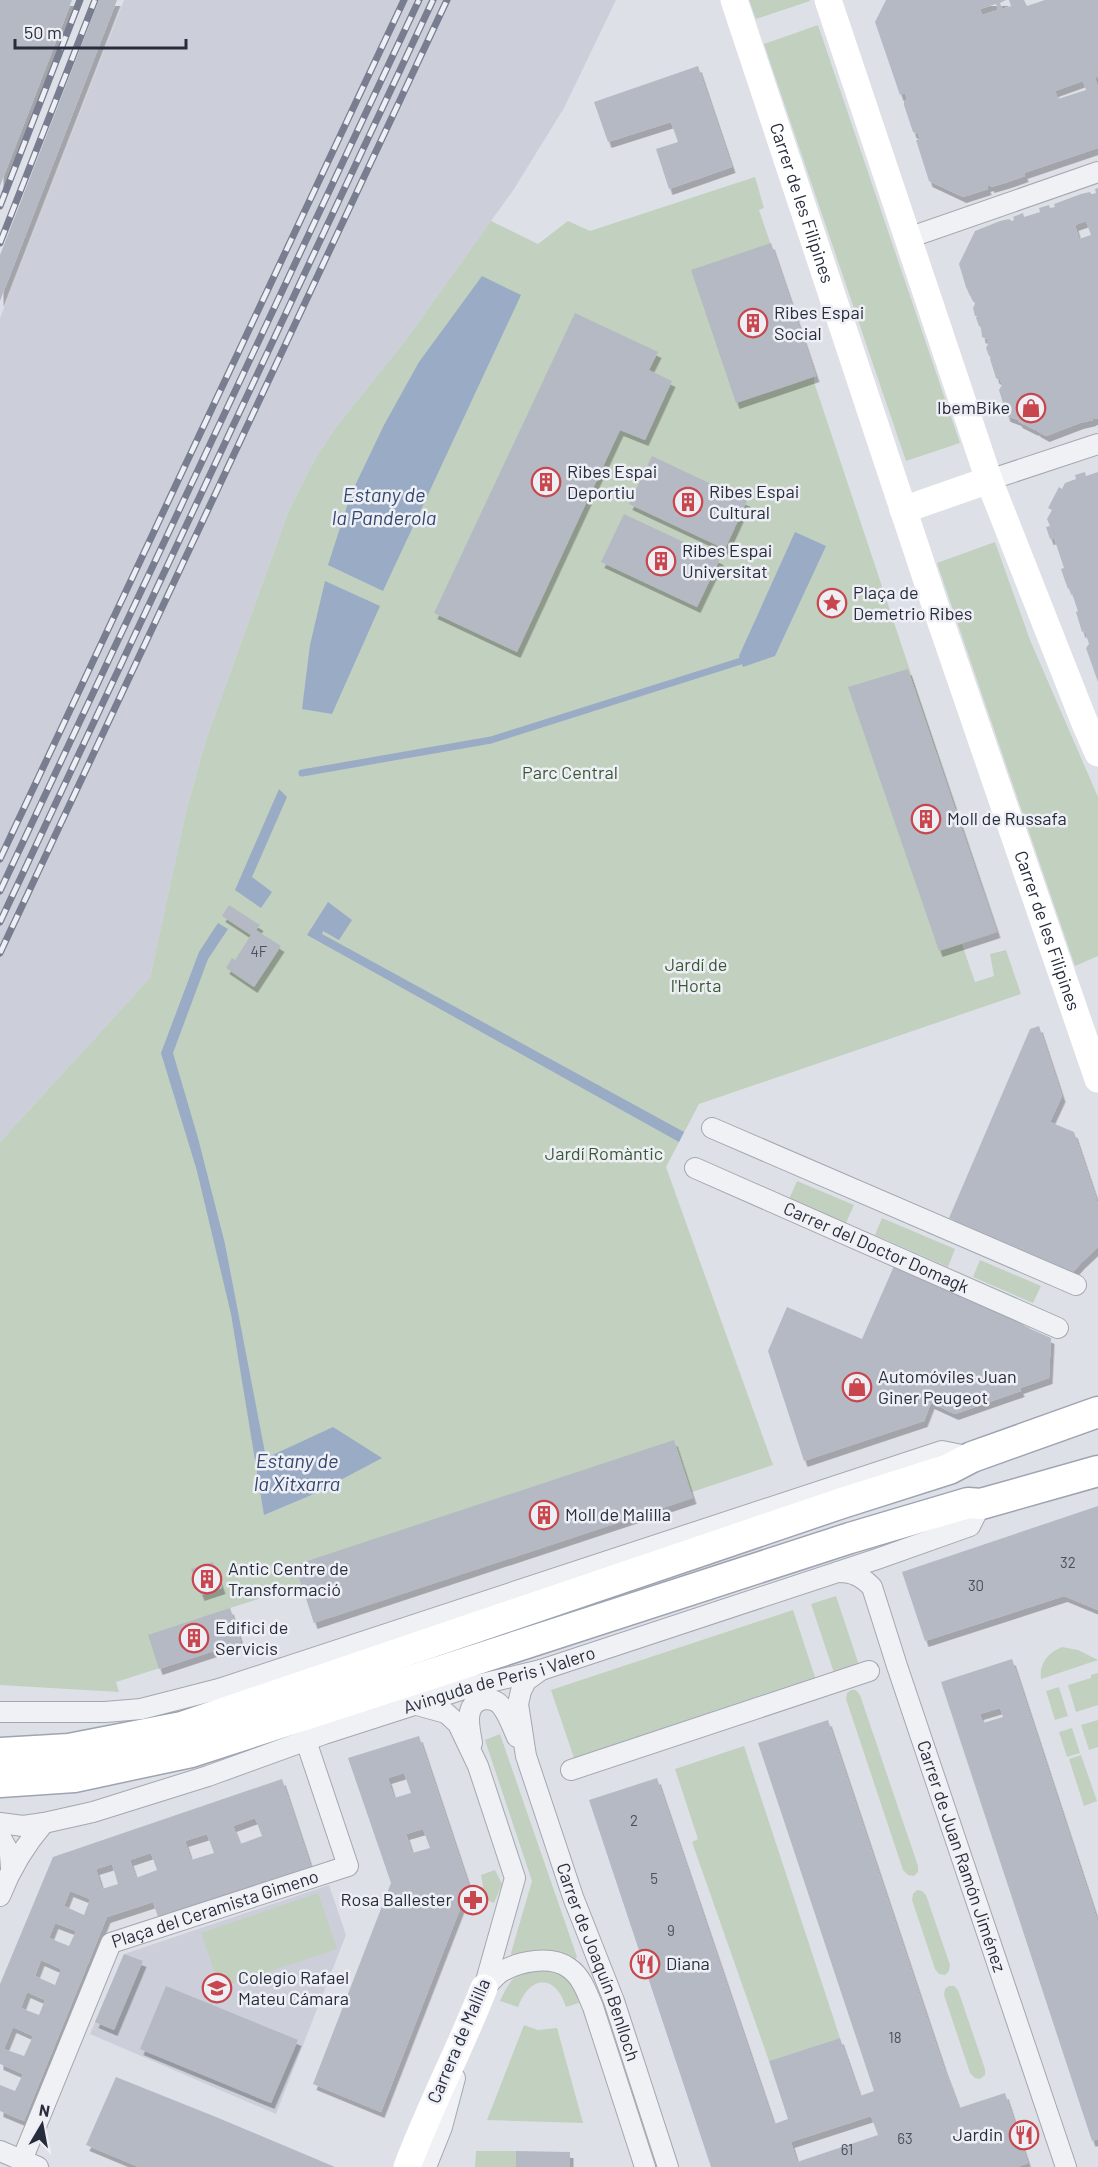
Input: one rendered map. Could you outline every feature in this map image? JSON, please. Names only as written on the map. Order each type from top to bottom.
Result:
[{"type":"main road","name":"Carrer de les Filipines","points":[[734,0],[903,510],[1098,1079]]},
{"type":"main road","points":[[828,0],[989,480],[1098,753]]},
{"type":"main road","points":[[903,510],[989,480]]},
{"type":"main road","points":[[0,1753],[69,1749],[182,1727],[948,1469],[972,1457],[1098,1412]]},
{"type":"main road","name":"Avinguda de Peris i Valero","points":[[0,1782],[74,1777],[191,1752],[850,1538],[968,1503],[981,1504],[1098,1471]]},
{"type":"main road","name":"Carrera de Malilla","points":[[407,2167],[424,2121],[471,2023],[484,1988]]},
{"type":"street","points":[[908,238],[1098,172]]},
{"type":"street","points":[[989,480],[1098,444]]},
{"type":"street","points":[[712,1128],[1076,1285]]},
{"type":"street","name":"Carrer del Doctor Domagk","points":[[695,1168],[1058,1328]]},
{"type":"street","points":[[0,1712],[105,1712],[141,1709],[219,1689],[942,1451],[972,1457]]},
{"type":"street","name":"Avinguda de Peris i Valero","points":[[0,1823],[23,1826],[93,1812],[197,1780],[473,1686],[541,1670],[970,1526],[981,1504]]},
{"type":"street","name":"Carrer de Juan Ramón Jiménez","points":[[835,1572],[852,1572],[865,1579],[872,1587],[900,1677],[1066,2167]]},
{"type":"street","name":"Carrer de Joaquín Benlloch","points":[[526,1756],[518,1704],[520,1691],[526,1681],[541,1670]]},
{"type":"street","points":[[572,1770],[869,1671]]},
{"type":"street","name":"Carrer de Joaquín Benlloch","points":[[515,1878],[478,1766],[468,1724],[473,1705],[479,1701],[496,1701],[502,1708],[526,1756],[573,1898],[614,2001],[668,2167]]},
{"type":"street","name":"Carrer de Joaquín Benlloch","points":[[417,1705],[446,1713],[458,1724],[478,1766]]},
{"type":"street","name":"Plaça del Ceramista Gimeno","points":[[30,2164],[111,1943],[348,1866],[306,1741]]},
{"type":"street","points":[[0,1896],[11,1868],[29,1840],[44,1823]]},
{"type":"street","points":[[0,1836],[7,1847],[11,1868]]},
{"type":"street","name":"Carrera de Malilla","points":[[484,1988],[515,1878]]},
{"type":"street","name":"Carrer de Joaquín Benlloch","points":[[484,1988],[500,1972],[516,1965],[544,1960],[568,1967],[583,1983],[593,2007],[645,2167]]},
{"type":"street","points":[[426,2167],[442,2127],[471,2023]]},
{"type":"street","points":[[0,2151],[30,2164]]},
{"type":"shaded area","points":[[124,0],[616,0],[564,108],[514,189],[408,337],[334,430],[311,466],[289,510],[206,740],[186,812],[150,978],[0,1142],[0,318]]},
{"type":"shaded area","name":"Colegio Rafael Mateu Cámara","points":[[329,1885],[346,1935],[276,2114],[90,2034],[124,1954]]},
{"type":"green space","points":[[749,0],[810,0],[810,1],[756,19]]},
{"type":"green space","points":[[818,25],[960,443],[906,461],[764,44]]},
{"type":"green space","name":"Parc Central","points":[[755,177],[764,208],[759,210],[816,376],[814,382],[997,932],[962,944],[975,982],[994,976],[990,954],[1006,950],[1021,994],[699,1104],[666,1167],[773,1465],[692,1492],[693,1498],[314,1623],[302,1585],[230,1608],[241,1642],[116,1682],[119,1692],[0,1685],[0,1142],[150,978],[186,812],[206,740],[289,510],[311,466],[334,430],[408,337],[491,221],[538,244],[568,221],[590,231]]},
{"type":"green space","points":[[995,542],[1030,640],[1098,797],[1098,956],[1075,966],[937,563]]},
{"type":"green space","points":[[797,1181],[854,1205],[846,1223],[789,1199]]},
{"type":"green space","points":[[882,1218],[955,1249],[948,1267],[875,1235]]},
{"type":"green space","points":[[980,1260],[1041,1286],[1033,1303],[973,1277]]},
{"type":"green space","points":[[836,1596],[859,1665],[834,1673],[811,1604]]},
{"type":"green space","points":[[793,1610],[816,1680],[575,1761],[551,1690]]},
{"type":"green space","points":[[1062,1647],[1078,1650],[1098,1660],[1041,1679],[1043,1663],[1053,1652]]},
{"type":"green space","points":[[1098,1673],[1098,1705],[1076,1712],[1068,1685],[1091,1678],[1091,1675]]},
{"type":"green space","points":[[1059,1687],[1068,1716],[1055,1720],[1046,1691]]},
{"type":"green space","points":[[856,1690],[860,1695],[918,1866],[918,1872],[914,1876],[908,1875],[903,1870],[846,1699],[847,1693]]},
{"type":"green space","points":[[1098,1720],[1098,1747],[1089,1750],[1081,1725]]},
{"type":"green space","points":[[1072,1728],[1080,1753],[1067,1757],[1059,1732]]},
{"type":"green space","points":[[500,1734],[577,1957],[574,1960],[542,1953],[528,1952],[512,1956],[511,1953],[532,1881],[485,1740]]},
{"type":"green space","points":[[744,1746],[840,2038],[769,2061],[692,1842],[698,1839],[675,1769]]},
{"type":"green space","points":[[1081,1755],[1097,1801],[1084,1806],[1069,1759]]},
{"type":"green space","points":[[495,1870],[502,1884],[494,1903],[480,1897],[483,1886],[481,1875]]},
{"type":"green space","points":[[917,1890],[926,1895],[950,1965],[945,1975],[939,1974],[935,1969],[912,1900]]},
{"type":"green space","points":[[318,1893],[337,1949],[220,1988],[201,1933]]},
{"type":"green space","points":[[539,1968],[555,1972],[566,1978],[579,2003],[566,2007],[556,1988],[542,1982],[529,1989],[518,2007],[500,2001],[514,1978],[524,1972]]},
{"type":"green space","points":[[954,1986],[958,1990],[985,2069],[985,2075],[980,2079],[970,2073],[944,1995],[945,1989]]},
{"type":"green space","points":[[524,2025],[538,2030],[557,2028],[583,2123],[487,2120]]},
{"type":"green space","points":[[476,2151],[516,2151],[516,2167],[475,2167]]},
{"type":"water","name":"Estany de la Panderola","points":[[482,276],[521,295],[383,591],[328,565],[351,494],[384,425],[419,362]]},
{"type":"water","points":[[795,532],[826,546],[775,656],[743,667],[739,656]]},
{"type":"water","name":"Estany de la Panderola","points":[[325,581],[380,606],[332,714],[302,709],[310,645]]},
{"type":"water","points":[[279,789],[287,797],[252,877],[272,892],[261,908],[235,890]]},
{"type":"water","points":[[328,902],[352,920],[339,940],[323,931],[322,934],[684,1132],[679,1142],[307,935]]},
{"type":"water","name":"Estany de la Xitxarra","points":[[218,923],[228,929],[208,959],[173,1053],[225,1244],[266,1458],[333,1427],[382,1458],[316,1493],[264,1515],[231,1314],[197,1171],[161,1053],[199,952]]},
{"type":"building","points":[[0,0],[72,0],[0,186]]},
{"type":"building","points":[[99,0],[117,0],[0,301],[0,255]]},
{"type":"building","points":[[886,0],[1006,0],[1000,3],[1002,9],[1011,6],[1009,0],[1024,0],[1027,6],[1045,0],[1098,0],[1098,76],[1095,78],[1098,87],[1098,148],[1024,173],[1025,176],[1008,182],[987,186],[988,189],[963,197],[929,181],[916,140],[920,139],[918,134],[913,132],[904,105],[904,100],[907,100],[905,93],[900,95],[875,22]],"holes":[[[996,4],[998,10],[982,15],[980,9]],[[1083,81],[1086,90],[1058,99],[1055,91]]]},
{"type":"building","points":[[698,66],[732,167],[669,189],[656,149],[678,142],[671,122],[608,142],[594,102]]},
{"type":"building","points":[[1098,188],[1098,419],[1046,436],[1007,416],[999,390],[1002,385],[996,378],[991,357],[986,348],[987,339],[982,337],[981,327],[973,308],[975,304],[966,287],[959,264],[975,231],[1000,221],[1009,219],[1012,221],[1013,217],[1023,213],[1024,217],[1040,212],[1039,208],[1049,205],[1050,208],[1055,207],[1054,204],[1081,194],[1096,193],[1095,189]],"holes":[[[1086,221],[1091,235],[1079,239],[1075,225]]]},
{"type":"building","name":"Ribes Espai Social","points":[[771,243],[816,376],[736,403],[691,270]]},
{"type":"building","name":"Ribes Espai Deportiu","points":[[575,313],[658,352],[649,370],[672,381],[645,440],[620,430],[517,652],[434,613]]},
{"type":"building","name":"Ribes Espai Cultural","points":[[652,456],[747,501],[725,549],[629,504]]},
{"type":"building","points":[[1085,472],[1086,476],[1098,472],[1098,682],[1086,648],[1089,644],[1085,631],[1082,632],[1076,612],[1078,611],[1061,569],[1064,568],[1054,538],[1050,539],[1046,527],[1050,526],[1047,519],[1052,510],[1048,508],[1059,487],[1062,489],[1065,483],[1076,479],[1075,475]]},
{"type":"building","name":"Ribes Espai Universitat","points":[[624,514],[720,559],[697,607],[601,562]]},
{"type":"building","name":"Moll de Russafa","points":[[908,669],[997,932],[939,951],[848,687]]},
{"type":"building","points":[[229,905],[260,925],[256,930],[281,946],[254,987],[226,968],[232,958],[235,960],[251,935],[222,916]]},
{"type":"building","points":[[1039,1026],[1062,1096],[1050,1122],[1074,1132],[1098,1204],[1098,1247],[1073,1272],[949,1218],[1030,1029]]},
{"type":"building","points":[[894,1266],[1026,1322],[1024,1326],[1051,1338],[1049,1378],[1020,1388],[1021,1391],[955,1414],[931,1403],[924,1421],[804,1461],[768,1351],[787,1307],[862,1339]]},
{"type":"building","name":"Moll de Malilla","points":[[674,1440],[693,1498],[314,1623],[295,1565]]},
{"type":"building","points":[[1098,1506],[1098,1610],[1064,1596],[925,1641],[902,1572]]},
{"type":"building","name":"Antic Centre de Transformació","points":[[213,1562],[222,1588],[201,1595],[191,1569]]},
{"type":"building","name":"Edifici de Servicis","points":[[230,1608],[241,1642],[159,1669],[148,1635]]},
{"type":"building","points":[[1012,1659],[1098,1922],[1098,2139],[1092,2141],[941,1682]],"holes":[[[1000,1708],[1003,1717],[983,1723],[980,1714]]]},
{"type":"building","points":[[828,1720],[959,2108],[1005,2093],[1028,2163],[1017,2167],[711,2167],[589,1800],[657,1778],[774,2124],[788,2119],[769,2061],[840,2038],[860,2096],[874,2091],[758,1743]],"holes":[[[871,2116],[878,2135],[797,2162],[791,2142]]]},
{"type":"building","points":[[419,1736],[469,1886],[381,2112],[313,2084],[391,1883],[348,1758]],"holes":[[[404,1773],[411,1793],[394,1798],[388,1778]],[[423,1829],[430,1848],[412,1853],[406,1834]]]},
{"type":"building","points":[[282,1779],[311,1867],[159,1920],[153,1902],[107,1917],[24,2121],[0,2111],[0,2085],[15,2091],[23,2074],[0,2064],[0,1984],[53,1857]],"holes":[[[255,1818],[262,1836],[240,1844],[233,1826]],[[207,1834],[214,1853],[191,1860],[185,1841]],[[151,1853],[157,1870],[136,1878],[130,1860]],[[112,1864],[118,1884],[102,1889],[96,1869]],[[70,1891],[90,1899],[84,1915],[64,1906]],[[55,1923],[76,1931],[69,1946],[49,1938]],[[41,1960],[61,1969],[55,1985],[35,1976]],[[27,1992],[45,2000],[39,2015],[21,2008]],[[13,2027],[33,2036],[24,2056],[4,2049]]]},
{"type":"building","points":[[124,1954],[143,1961],[114,2030],[95,2022]]},
{"type":"building","points":[[166,1986],[298,2040],[271,2103],[140,2049]]},
{"type":"building","points":[[116,2077],[335,2167],[139,2167],[86,2145]]},
{"type":"building","points":[[516,2151],[570,2152],[570,2167],[516,2167]]},
{"type":"waterway","points":[[302,773],[491,740],[741,661]]},
{"type":"railway","points":[[0,206],[80,0]]},
{"type":"railway","points":[[0,243],[95,0]]},
{"type":"railway","points":[[0,859],[404,0]]},
{"type":"railway","points":[[0,891],[419,0]]},
{"type":"railway","points":[[0,922],[433,0]]},
{"type":"railway","points":[[0,953],[447,0]]},
{"type":"place","name":"Ribes Espai Social","points":[[753,323]]},
{"type":"place","name":"IbemBike","points":[[1031,408]]},
{"type":"place","name":"Ribes Espai Deportiu","points":[[546,482]]},
{"type":"place","name":"Ribes Espai Cultural","points":[[688,502]]},
{"type":"place","name":"Ribes Espai Universitat","points":[[661,561]]},
{"type":"place","name":"Plaça de Demetrio Ribes","points":[[832,603]]},
{"type":"place","name":"Moll de Russafa","points":[[926,819]]},
{"type":"place","name":"Automóviles Juan Giner Peugeot","points":[[857,1387]]},
{"type":"place","name":"Moll de Malilla","points":[[544,1515]]},
{"type":"place","name":"Antic Centre de Transformació","points":[[207,1579]]},
{"type":"place","name":"Edifici de Servicis","points":[[194,1638]]},
{"type":"place","name":"Rosa Ballester","points":[[473,1900]]},
{"type":"place","name":"Diana","points":[[645,1964]]},
{"type":"place","name":"Colegio Rafael Mateu Cámara","points":[[217,1988]]},
{"type":"place","name":"Jardin","points":[[1024,2135]]},
{"type":"park label","name":"Jardí de l'Horta","points":[[696,975]]},
{"type":"park label","name":"Jardí Romàntic","points":[[604,1154]]}]
